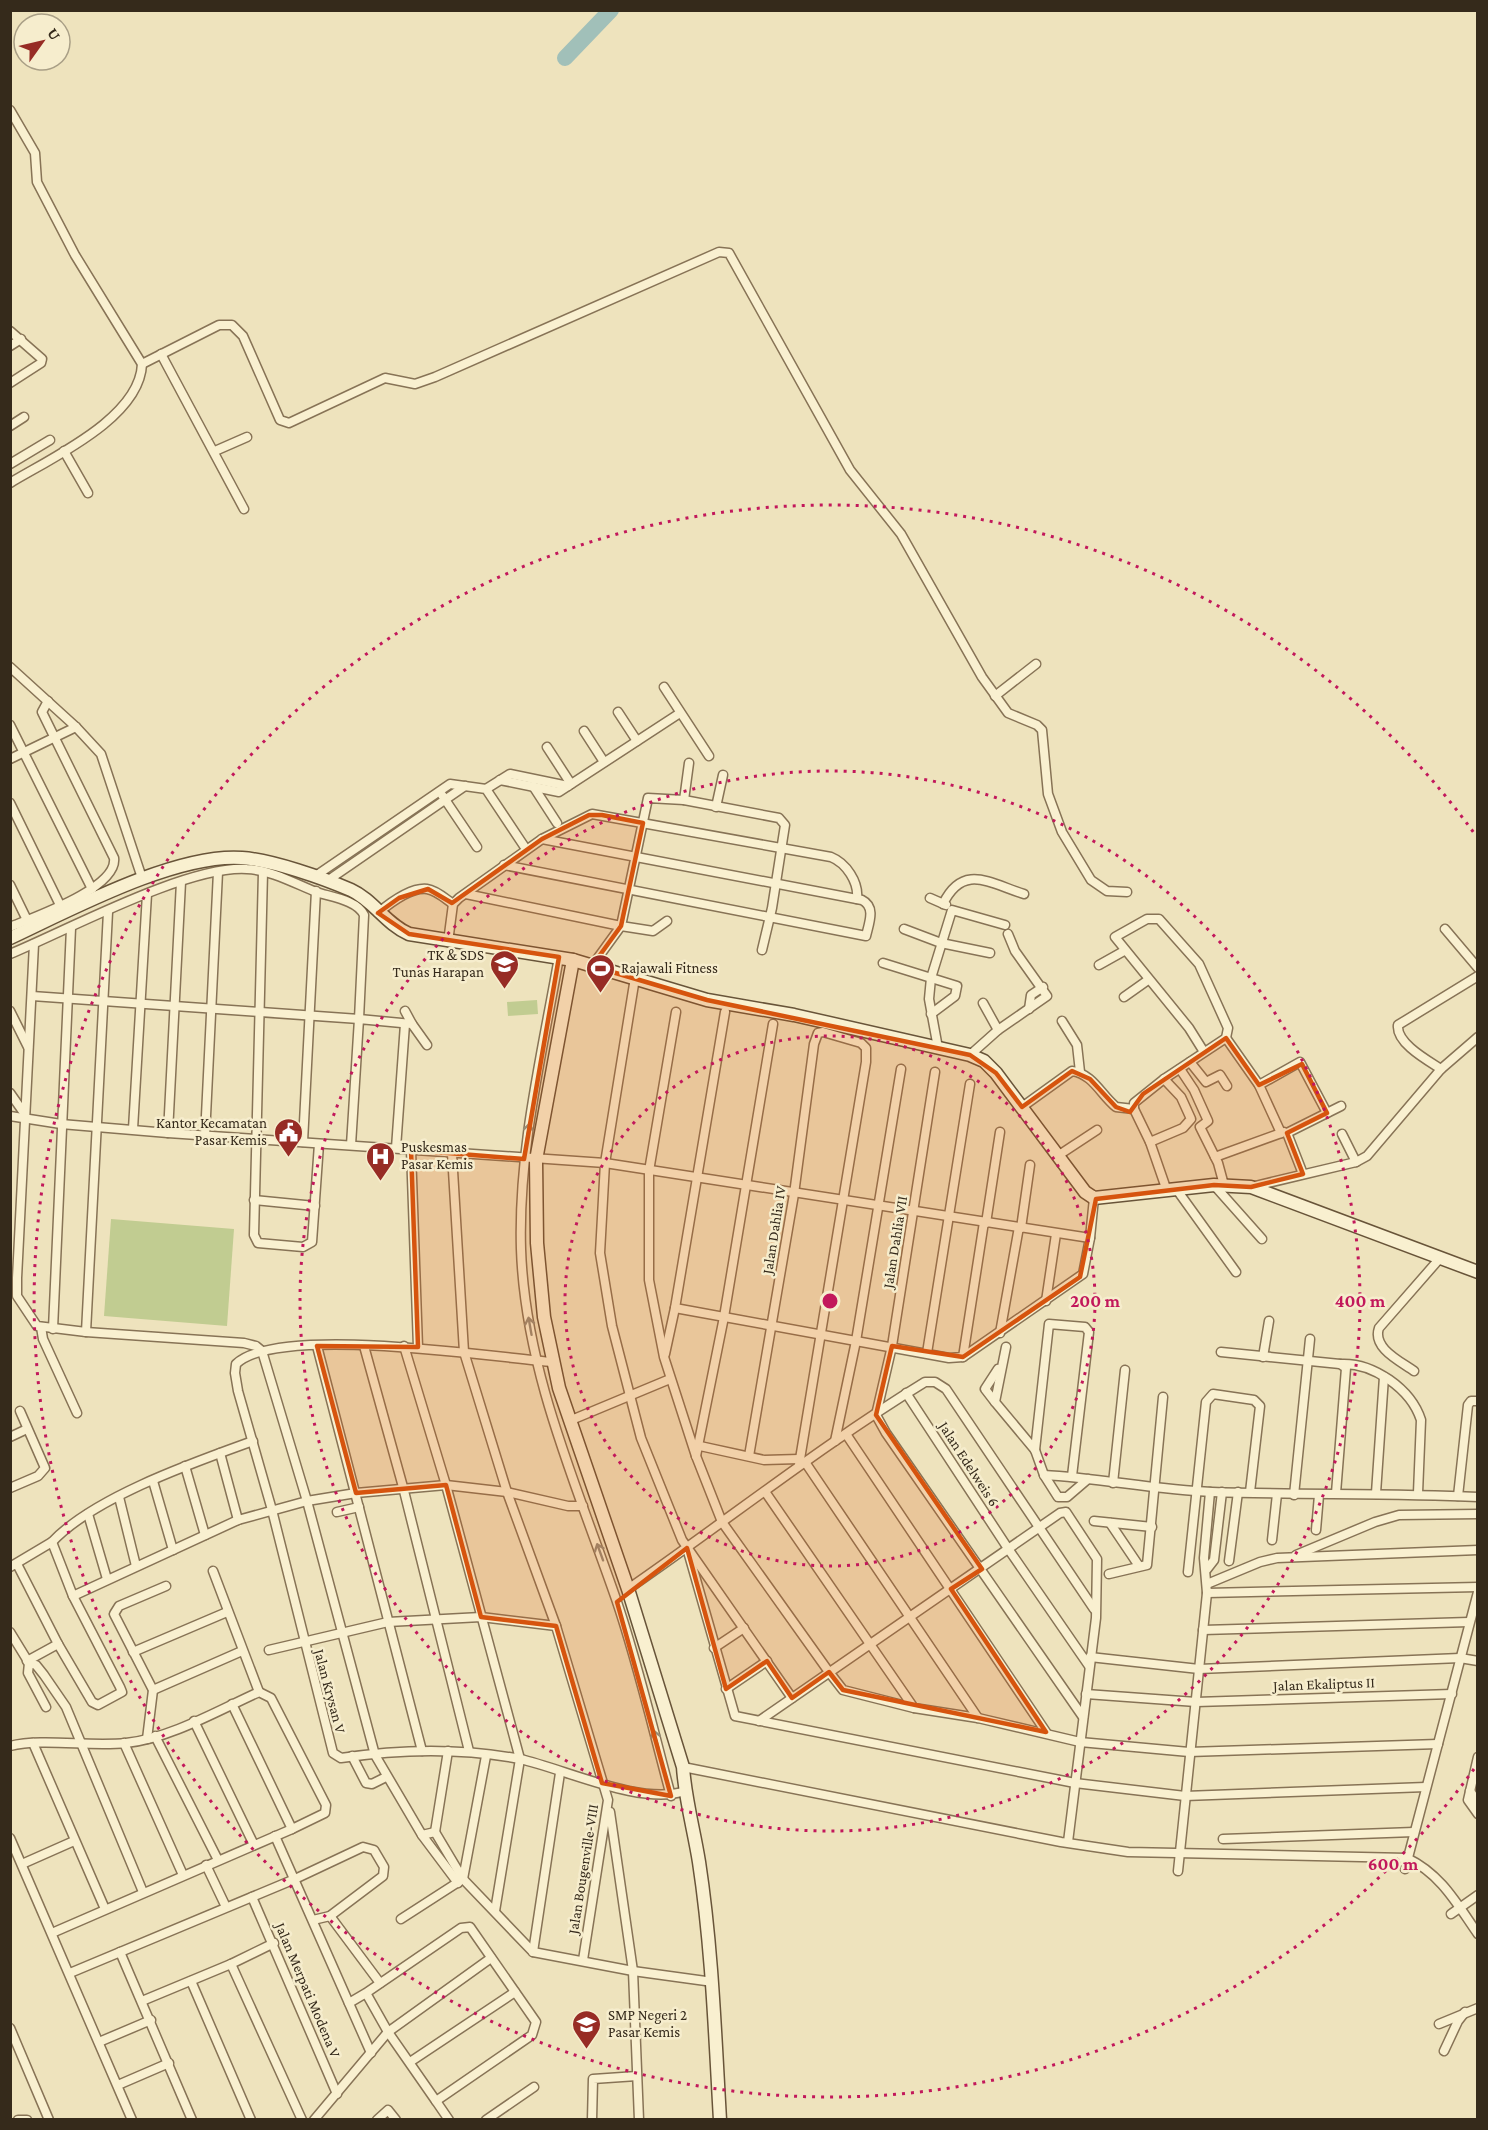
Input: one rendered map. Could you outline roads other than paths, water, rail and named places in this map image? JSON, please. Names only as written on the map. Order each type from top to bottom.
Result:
[{"type":"street","points":[[10,110],[35,153],[37,182],[75,255],[142,364],[137,386],[115,414],[94,432],[10,483]]},
{"type":"street","points":[[142,364],[219,325],[232,325],[243,336],[280,420],[289,423],[385,378],[415,384],[435,377],[719,252],[727,252],[735,260],[850,470],[901,534],[982,677],[1012,716],[1037,725],[1042,730],[1045,778],[1052,808],[1084,871],[1101,888],[1127,892]]},
{"type":"street","points":[[10,331],[40,356],[42,363],[11,383]]},
{"type":"street","points":[[10,345],[21,339]]},
{"type":"street","points":[[160,354],[244,509]]},
{"type":"street","points":[[10,426],[24,417]]},
{"type":"street","points":[[214,451],[247,437]]},
{"type":"street","points":[[10,465],[50,440]]},
{"type":"street","points":[[64,451],[88,493]]},
{"type":"street","points":[[995,696],[1036,664]]},
{"type":"street","points":[[10,667],[76,728],[105,761],[142,878]]},
{"type":"street","points":[[664,687],[709,756]]},
{"type":"street","points":[[11,933],[27,920],[93,889],[113,872],[114,858],[42,711],[48,701]]},
{"type":"street","points":[[618,712],[637,741]]},
{"type":"street","points":[[501,780],[559,792],[680,713]]},
{"type":"street","points":[[10,725],[93,889]]},
{"type":"street","points":[[10,759],[76,728]]},
{"type":"street","points":[[584,731],[604,762]]},
{"type":"street","points":[[547,747],[570,785]]},
{"type":"street","points":[[684,800],[689,763]]},
{"type":"street","points":[[314,877],[450,784],[486,789],[510,774],[570,785]]},
{"type":"street","points":[[716,807],[723,775]]},
{"type":"street","points":[[327,881],[465,786]]},
{"type":"street","points":[[533,786],[557,823]]},
{"type":"street","points":[[486,789],[524,846]]},
{"type":"street","points":[[439,791],[477,847]]},
{"type":"street","points":[[592,966],[621,926],[649,797],[684,800],[782,820],[785,825],[782,849],[762,950]]},
{"type":"street","points":[[10,803],[60,905]]},
{"type":"street","points":[[447,942],[453,904],[504,865],[542,840],[592,814],[838,860],[852,878],[857,899]]},
{"type":"street","points":[[504,865],[629,892],[866,936],[871,908],[867,902],[857,899],[542,840]]},
{"type":"street","points":[[11,933],[142,878],[207,861],[243,858],[314,877],[356,892],[396,928],[409,934],[447,942],[573,960],[707,1000],[794,1014],[970,1055],[984,1061],[996,1073],[1094,1203],[1083,1274],[963,1357],[949,1358],[675,1308]]},
{"type":"street","points":[[10,954],[147,894],[181,882],[243,868],[263,872],[355,905],[364,915],[351,1145]]},
{"type":"street","points":[[205,1136],[218,872]]},
{"type":"street","points":[[263,872],[261,1012],[254,1200],[255,1239],[260,1243],[303,1247],[312,1242],[319,1144]]},
{"type":"street","points":[[943,904],[954,885],[966,879],[978,879],[1024,894]]},
{"type":"street","points":[[168,1133],[181,882]]},
{"type":"street","points":[[11,887],[27,920]]},
{"type":"street","points":[[378,913],[396,899],[423,890],[436,893],[453,904]]},
{"type":"street","points":[[303,1142],[316,891]]},
{"type":"street","points":[[133,1129],[147,894]]},
{"type":"street","points":[[466,894],[653,931],[667,921]]},
{"type":"street","points":[[930,898],[952,910],[1005,925]]},
{"type":"street","points":[[938,1048],[931,1014],[932,978],[952,910]]},
{"type":"street","points":[[86,1332],[108,912]]},
{"type":"street","points":[[1204,1052],[1189,1028],[1124,951],[1115,937],[1150,918],[1162,922],[1186,947],[1208,981],[1228,1028],[1226,1038],[1136,1100],[1134,1109],[1172,1190],[1236,1272]]},
{"type":"street","points":[[53,1329],[71,928]]},
{"type":"street","points":[[904,929],[941,943],[990,953]]},
{"type":"street","points":[[1445,929],[1478,968]]},
{"type":"street","points":[[970,1055],[998,1030],[1047,998],[1043,987],[1015,951],[1008,934]]},
{"type":"street","points":[[17,1296],[34,944]]},
{"type":"street","points":[[1099,965],[1124,951]]},
{"type":"street","points":[[559,957],[530,1160],[521,1249],[530,1327],[537,1360],[583,1506],[617,1602],[671,1796]]},
{"type":"street","points":[[573,960],[530,1160],[537,1243],[552,1362],[569,1421],[629,1592],[683,1767],[685,1791],[699,1862],[713,1982],[720,2120]]},
{"type":"street","points":[[883,963],[956,985],[958,989],[952,999],[931,1014]]},
{"type":"street","points":[[1441,1069],[1420,1055],[1400,1035],[1398,1025],[1478,976]]},
{"type":"street","points":[[1124,997],[1148,980]]},
{"type":"street","points":[[634,984],[605,1163],[600,1253],[604,1288],[628,1396],[662,1496],[687,1548],[792,1698]]},
{"type":"street","points":[[32,996],[141,1002],[409,1024],[427,1045]]},
{"type":"street","points":[[982,1003],[998,1030]]},
{"type":"street","points":[[10,1011],[28,1048]]},
{"type":"street","points":[[396,1149],[409,1024],[405,1011]]},
{"type":"street","points":[[676,1012],[649,1171],[649,1280],[664,1357],[696,1456],[722,1522],[843,1690],[914,1708],[1046,1732],[1080,1742],[1189,1752],[1438,1744]]},
{"type":"street","points":[[664,1357],[675,1308],[725,1012]]},
{"type":"street","points":[[1062,1021],[1077,1045],[1080,1072]]},
{"type":"street","points":[[696,1456],[700,1446],[724,1317],[773,1024]]},
{"type":"street","name":"Jalan Dahlia IV","points":[[749,1456],[794,1194],[816,1037],[823,1032],[861,1043],[866,1052],[842,1200]]},
{"type":"street","points":[[1251,1187],[1356,1162],[1377,1147],[1441,1069],[1478,1037]]},
{"type":"street","points":[[1226,1038],[1259,1085],[1303,1174]]},
{"type":"street","points":[[1190,1062],[1206,1082]]},
{"type":"street","points":[[1259,1085],[1300,1062],[1327,1113]]},
{"type":"street","points":[[835,1441],[856,1341],[902,1069]]},
{"type":"street","points":[[1180,1069],[1194,1090],[1208,1121],[1200,1126],[1215,1157],[1219,1185],[1262,1239]]},
{"type":"street","points":[[1022,1107],[1072,1071],[1080,1072],[1116,1107],[1134,1109]]},
{"type":"street","name":"Jalan Dahlia VII","points":[[876,1415],[892,1346],[935,1072]]},
{"type":"street","points":[[1194,1090],[1220,1075],[1227,1086]]},
{"type":"street","points":[[1150,1142],[1183,1128],[1191,1119],[1180,1097],[1164,1079]]},
{"type":"street","points":[[927,1353],[970,1084]]},
{"type":"street","points":[[10,1093],[24,1115]]},
{"type":"street","points":[[1215,1157],[1284,1133],[1341,1106]]},
{"type":"street","points":[[10,1116],[24,1115],[61,1124],[255,1140],[351,1145],[530,1160],[605,1163],[746,1187],[1090,1238]]},
{"type":"street","points":[[1059,1155],[1098,1130]]},
{"type":"street","points":[[963,1357],[1000,1132]]},
{"type":"street","points":[[1342,1134],[1356,1162]]},
{"type":"street","points":[[411,1150],[418,1347]]},
{"type":"street","name":"Jalan Bougenville-VIII","points":[[453,1154],[464,1352],[507,1492],[556,1626],[608,1800],[583,1960]]},
{"type":"street","points":[[1000,1333],[1030,1165]]},
{"type":"street","points":[[1094,1203],[1219,1185],[1251,1187],[1478,1272]]},
{"type":"street","points":[[254,1200],[315,1206]]},
{"type":"street","points":[[842,1200],[801,1462],[978,1718]]},
{"type":"street","points":[[1046,1300],[1056,1234]]},
{"type":"street","points":[[1414,1371],[1381,1346],[1377,1333],[1378,1328],[1441,1257]]},
{"type":"street","points":[[10,1287],[31,1320],[41,1327],[244,1343],[253,1344],[262,1351],[307,1502],[375,1755],[422,1835],[460,1881],[495,1911],[534,1952],[633,1971],[713,1982]]},
{"type":"street","points":[[1263,1357],[1269,1321]]},
{"type":"street","points":[[1035,1450],[1049,1324],[1085,1327],[1089,1332],[1072,1476]]},
{"type":"street","points":[[41,1327],[43,1339],[77,1413]]},
{"type":"street","points":[[1294,1495],[1310,1339]]},
{"type":"street","points":[[262,1351],[291,1344],[404,1346],[552,1362]]},
{"type":"street","points":[[317,1346],[422,1750]]},
{"type":"street","points":[[364,1346],[437,1618],[469,1751]]},
{"type":"street","points":[[404,1346],[446,1485],[520,1760],[495,1911]]},
{"type":"street","points":[[1006,1347],[1002,1364],[985,1389],[1035,1450],[1044,1475],[1056,1495],[1061,1498],[1068,1497],[1088,1479]]},
{"type":"street","name":"Jalan Krysan V","points":[[262,1351],[240,1360],[234,1370],[333,1753],[337,1757],[352,1756]]},
{"type":"street","points":[[1221,1352],[1306,1362],[1364,1365],[1384,1377],[1411,1402],[1421,1420],[1418,1493]]},
{"type":"street","points":[[1336,1493],[1346,1371],[1340,1364]]},
{"type":"street","points":[[1113,1483],[1125,1370]]},
{"type":"street","points":[[1376,1493],[1384,1377]]},
{"type":"street","points":[[569,1421],[670,1379]]},
{"type":"street","points":[[617,1602],[722,1522],[766,1493],[801,1462],[876,1415],[906,1393],[925,1382],[935,1382],[946,1389],[1094,1609]]},
{"type":"street","name":"Jalan Edelweis 6","points":[[906,1393],[1009,1550],[1090,1662]]},
{"type":"street","points":[[1188,1572],[1206,1402],[1213,1394],[1254,1400],[1260,1406],[1250,1492]]},
{"type":"street","points":[[1109,1574],[1147,1565],[1163,1397]]},
{"type":"street","points":[[1458,1496],[1468,1405],[1471,1401],[1478,1401]]},
{"type":"street","points":[[10,1488],[38,1476],[45,1470],[20,1411]]},
{"type":"street","points":[[876,1415],[886,1433],[1083,1717]]},
{"type":"street","points":[[10,1437],[27,1429]]},
{"type":"street","points":[[846,1434],[900,1518],[951,1589],[1046,1732]]},
{"type":"street","points":[[52,1542],[73,1596],[122,1692],[103,1704],[98,1705],[92,1702],[14,1566],[52,1542],[77,1520],[119,1497],[185,1466],[253,1441]]},
{"type":"street","points":[[700,1446],[764,1460],[801,1462]]},
{"type":"street","points":[[220,1453],[238,1521]]},
{"type":"street","points":[[185,1466],[205,1535]]},
{"type":"street","points":[[1044,1475],[1072,1476],[1113,1483],[1210,1492],[1294,1495],[1418,1493],[1478,1497]]},
{"type":"street","points":[[153,1481],[173,1550]]},
{"type":"street","points":[[73,1596],[238,1521],[272,1510],[356,1493],[403,1487],[446,1485],[507,1492],[568,1506],[583,1506]]},
{"type":"street","points":[[1178,1871],[1207,1589],[1207,1569],[1204,1558],[1210,1492]]},
{"type":"street","points":[[1207,1569],[1214,1560],[1222,1492]]},
{"type":"street","points":[[1229,1561],[1238,1492]]},
{"type":"street","points":[[766,1493],[914,1708]]},
{"type":"street","points":[[1272,1540],[1277,1494]]},
{"type":"street","points":[[1316,1530],[1319,1495]]},
{"type":"street","points":[[119,1497],[136,1566]]},
{"type":"street","points":[[337,1512],[359,1507]]},
{"type":"street","points":[[759,1721],[1063,1512],[1070,1515],[1097,1559],[1094,1609],[1096,1618],[1068,1842]]},
{"type":"street","points":[[88,1514],[107,1579]]},
{"type":"street","points":[[1290,1557],[1365,1526],[1400,1515],[1478,1514]]},
{"type":"street","points":[[1094,1521],[1152,1527]]},
{"type":"street","points":[[1110,1523],[1139,1566]]},
{"type":"street","points":[[1207,1532],[1218,1533]]},
{"type":"street","points":[[687,1548],[735,1716],[1075,1783],[1185,1796],[1426,1787]]},
{"type":"street","points":[[1207,1589],[1260,1562],[1290,1557],[1478,1550]]},
{"type":"street","points":[[52,1933],[325,1813],[326,1806],[271,1698],[260,1692],[242,1651],[227,1612],[217,1576],[213,1571]]},
{"type":"street","points":[[166,1586],[116,1608],[115,1617],[153,1690],[151,1738],[218,1860]]},
{"type":"street","points":[[1207,1589],[1478,1587]]},
{"type":"street","points":[[1405,1869],[1478,1592]]},
{"type":"street","points":[[133,1652],[227,1612]]},
{"type":"street","points":[[269,1650],[388,1622],[481,1617],[556,1626]]},
{"type":"street","points":[[1203,1630],[1469,1622]]},
{"type":"street","points":[[714,1648],[744,1628]]},
{"type":"street","points":[[10,1632],[28,1662],[28,1673],[46,1707]]},
{"type":"street","points":[[28,1662],[58,1644]]},
{"type":"street","points":[[153,1690],[242,1651]]},
{"type":"street","points":[[1090,1662],[1199,1669],[1460,1658],[1478,1661]]},
{"type":"street","points":[[726,1689],[767,1661]]},
{"type":"street","points":[[28,1662],[36,1665],[58,1693],[143,1892]]},
{"type":"street","points":[[10,1746],[33,1743],[80,1746],[124,1743],[151,1738],[260,1692]]},
{"type":"street","name":"Jalan Ekaliptus II","points":[[1086,1694],[1196,1702],[1452,1694]]},
{"type":"street","points":[[232,1704],[292,1829]]},
{"type":"street","points":[[194,1721],[254,1845]]},
{"type":"street","points":[[33,1743],[105,1909]]},
{"type":"street","points":[[124,1743],[183,1875]]},
{"type":"street","points":[[386,1777],[372,1784],[366,1783],[352,1756],[422,1750],[469,1751],[486,1756],[520,1760],[561,1773],[650,1794],[671,1796],[685,1791]]},
{"type":"street","points":[[448,1751],[435,1832],[460,1881]]},
{"type":"street","points":[[401,1919],[460,1881],[486,1756]]},
{"type":"street","points":[[1478,1757],[1468,1800],[1478,1814]]},
{"type":"street","points":[[683,1767],[1128,1852],[1407,1858],[1425,1866],[1439,1878],[1478,1934]]},
{"type":"street","points":[[534,1952],[561,1773]]},
{"type":"street","points":[[1470,1791],[1478,1803]]},
{"type":"street","points":[[608,1800],[633,1971],[639,2120]]},
{"type":"street","points":[[422,1835],[435,1832]]},
{"type":"street","points":[[1223,1839],[1414,1832]]},
{"type":"street","points":[[275,1836],[371,2053]]},
{"type":"street","points":[[10,1838],[12,1849],[22,1864],[132,2120]]},
{"type":"street","points":[[22,1864],[74,1841]]},
{"type":"street","points":[[70,1974],[295,1879],[363,1847],[374,1850],[384,1867],[383,1876],[330,1917],[313,1920]]},
{"type":"street","points":[[206,1865],[226,1907]]},
{"type":"street","points":[[1451,1914],[1478,1895]]},
{"type":"street","name":"Jalan Merpati Modena V","points":[[252,1897],[338,2094]]},
{"type":"street","points":[[330,1917],[380,1983]]},
{"type":"street","points":[[349,2003],[464,1927],[474,1931],[536,2022],[532,2035],[436,2101]]},
{"type":"street","points":[[142,2001],[231,1964],[274,1943]]},
{"type":"street","points":[[120,1952],[192,2120]]},
{"type":"street","points":[[314,2120],[388,2032],[491,1958]]},
{"type":"street","points":[[231,1964],[302,2120]]},
{"type":"street","points":[[191,1981],[251,2120]]},
{"type":"street","points":[[410,2062],[515,1992]]},
{"type":"street","points":[[366,1993],[388,2032],[449,2120]]},
{"type":"street","points":[[1439,2024],[1478,2008]]},
{"type":"street","points":[[1444,2051],[1458,2021],[1465,2012]]},
{"type":"street","points":[[99,2042],[151,2020]]},
{"type":"street","points":[[10,2028],[50,2120]]},
{"type":"street","points":[[118,2085],[169,2063]]},
{"type":"street","points":[[592,2120],[593,2079],[637,2076]]},
{"type":"street","points":[[486,2120],[534,2087]]},
{"type":"street","points":[[377,2120],[388,2110],[396,2120]]},
{"type":"street","points":[[18,2120],[27,2120]]},
{"type":"waterway","points":[[565,58],[611,10]]},
{"type":"place","name":"TK & SDS Tunas Harapan","points":[[505,990]]},
{"type":"place","name":"Rajawali Fitness","points":[[600,994]]},
{"type":"place","name":"Kantor Kecamatan Pasar Kemis","points":[[288,1158]]},
{"type":"place","name":"Puskesmas Pasar Kemis","points":[[380,1182]]},
{"type":"place","name":"SMP Negeri 2 Pasar Kemis","points":[[587,2050]]}]
